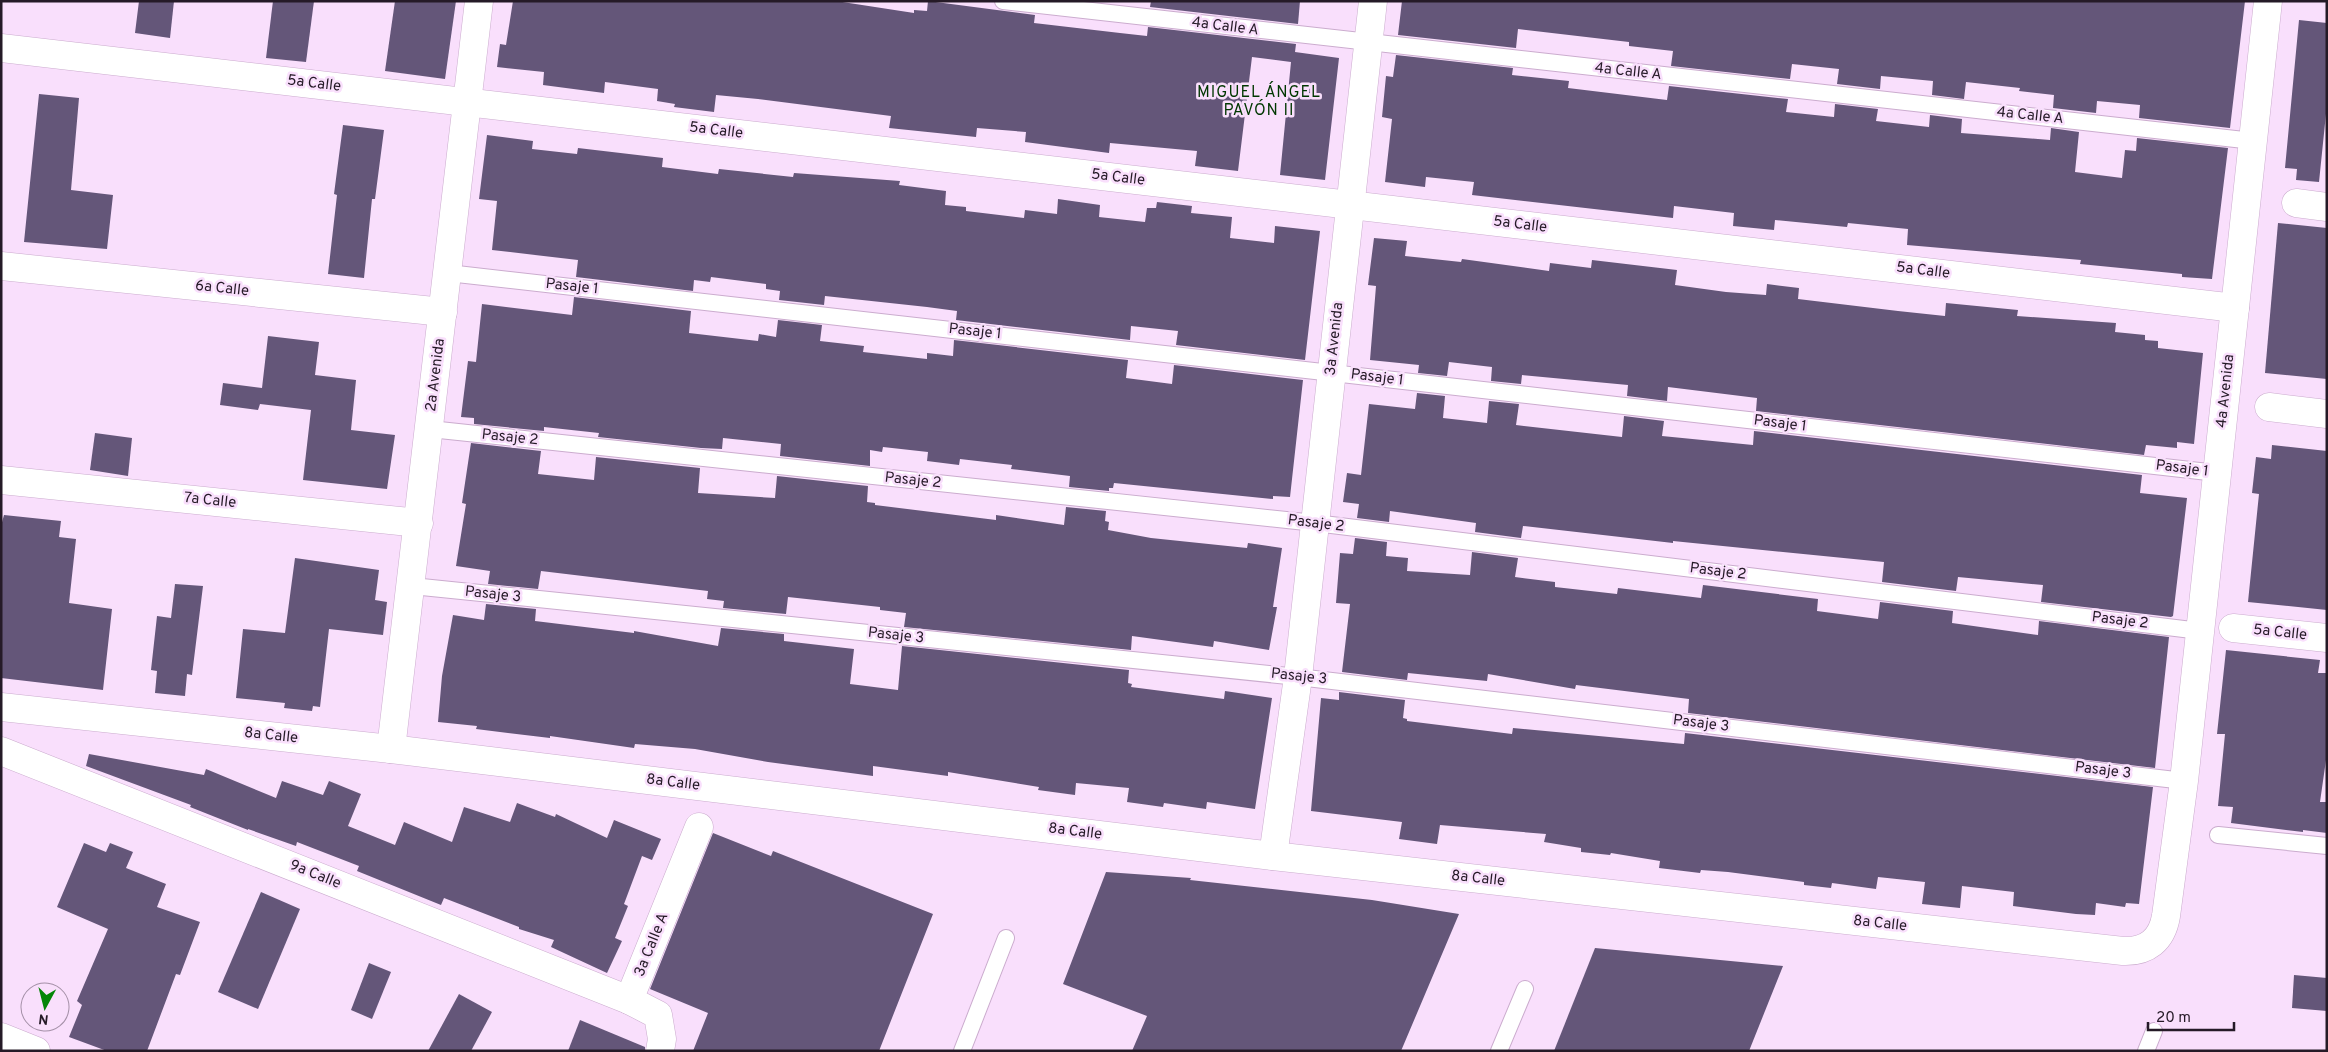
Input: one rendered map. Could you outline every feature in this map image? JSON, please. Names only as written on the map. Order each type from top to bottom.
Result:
[{"type":"street","name":"2a Avenida","points":[[391,749],[412,586],[480,1]]},
{"type":"street","name":"3a Avenida","points":[[1273,856],[1298,677],[1373,1]]},
{"type":"street","name":"4a Avenida","points":[[2149,946],[2156,940],[2165,926],[2184,781],[2268,1]]},
{"type":"street","name":"5a Calle","points":[[1,48],[2235,308]]},
{"type":"street","points":[[2296,203],[2327,207]]},
{"type":"street","name":"6a Calle","points":[[1,266],[443,312]]},
{"type":"street","points":[[2269,407],[2327,414]]},
{"type":"street","name":"7a Calle","points":[[1,480],[419,523]]},
{"type":"street","name":"5a Calle","points":[[2233,628],[2327,638]]},
{"type":"street","name":"8a Calle","points":[[1,707],[391,749],[1273,856],[2123,951],[2132,951],[2149,946]]},
{"type":"street","name":"9a Calle","points":[[1,751],[629,1000]]},
{"type":"street","name":"3a Calle A","points":[[629,1000],[699,827]]},
{"type":"street","points":[[629,1000],[658,1015],[662,1039],[660,1051]]},
{"type":"street","points":[[1,1037],[36,1051]]},
{"type":"lane","name":"4a Calle A","points":[[1002,1],[2253,141]]},
{"type":"lane","name":"Pasaje 1","points":[[448,273],[2217,473]]},
{"type":"lane","name":"Pasaje 2","points":[[430,429],[1315,523],[2200,631]]},
{"type":"lane","name":"Pasaje 3","points":[[412,586],[1298,677],[2184,781]]},
{"type":"lane","points":[[2218,836],[2327,846]]},
{"type":"lane","points":[[962,1051],[1006,938]]},
{"type":"lane","points":[[1499,1051],[1525,989]]},
{"type":"lane","points":[[2146,1051],[2154,1031]]},
{"type":"building","points":[[139,1],[174,1],[170,38],[135,33]]},
{"type":"building","points":[[273,1],[314,1],[306,62],[266,58]]},
{"type":"building","points":[[395,1],[456,1],[445,79],[385,71]]},
{"type":"building","points":[[513,1],[836,1],[914,13],[914,10],[927,11],[928,1],[1035,15],[1034,23],[1147,36],[1148,27],[1296,44],[1295,52],[1339,58],[1325,180],[1280,175],[1291,62],[1252,57],[1238,171],[1195,166],[1197,151],[1110,143],[1109,153],[1025,142],[1026,132],[977,128],[976,137],[889,128],[891,116],[758,99],[716,95],[714,112],[674,107],[675,104],[657,101],[658,89],[605,82],[604,93],[543,85],[544,72],[497,67],[500,44],[506,45]]},
{"type":"building","points":[[1151,1],[1300,1],[1298,24],[1150,7]]},
{"type":"building","points":[[1402,1],[2245,1],[2230,128],[2139,118],[2140,105],[2097,101],[2096,113],[2053,108],[2054,95],[2019,91],[2020,88],[1966,82],[1964,99],[1932,95],[1933,81],[1881,76],[1880,89],[1837,84],[1839,69],[1792,64],[1790,79],[1671,66],[1673,51],[1629,46],[1629,42],[1518,29],[1516,48],[1398,35]]},
{"type":"building","points":[[2299,20],[2327,23],[2327,104],[2319,182],[2296,180],[2297,169],[2285,168]]},
{"type":"building","points":[[1396,55],[1513,68],[1512,75],[1569,81],[1568,88],[1667,100],[1669,86],[1788,99],[1786,112],[1834,117],[1835,104],[1878,109],[1876,121],[1929,127],[1930,115],[1962,119],[1961,133],[2050,140],[2051,128],[2079,132],[2075,172],[2122,178],[2125,150],[2136,151],[2137,138],[2228,148],[2212,279],[2182,277],[2182,274],[2080,264],[2081,260],[1907,245],[1908,229],[1848,223],[1847,227],[1775,220],[1774,230],[1733,226],[1734,213],[1674,206],[1673,218],[1472,195],[1474,182],[1426,177],[1425,187],[1385,182],[1392,119],[1382,117],[1386,76],[1393,77]]},
{"type":"building","points":[[39,94],[79,98],[71,190],[113,195],[107,249],[24,242]]},
{"type":"building","points":[[343,125],[384,130],[375,199],[372,199],[364,278],[328,274],[337,195],[334,194]]},
{"type":"building","points":[[487,135],[533,141],[532,149],[577,154],[578,148],[663,158],[662,167],[718,174],[719,169],[793,177],[794,173],[900,181],[899,185],[946,191],[945,205],[966,207],[966,211],[1024,218],[1025,210],[1057,214],[1058,199],[1100,205],[1099,217],[1145,222],[1147,208],[1156,208],[1157,202],[1192,206],[1191,213],[1232,217],[1230,238],[1274,243],[1275,226],[1320,231],[1305,360],[1176,345],[1178,331],[1131,326],[1130,340],[956,320],[957,311],[927,307],[825,296],[824,305],[779,300],[780,291],[766,289],[766,284],[711,277],[710,282],[694,280],[693,291],[576,277],[578,260],[492,250],[497,201],[479,199]]},
{"type":"building","points":[[2278,223],[2327,228],[2327,379],[2265,373]]},
{"type":"building","points":[[1374,238],[1407,241],[1405,256],[1461,262],[1462,259],[1549,271],[1550,263],[1591,268],[1592,260],[1677,270],[1675,285],[1726,292],[1766,295],[1767,284],[1799,288],[1798,299],[1898,311],[1945,316],[1946,303],[2018,310],[2017,316],[2116,323],[2115,332],[2145,335],[2145,340],[2158,341],[2158,348],[2203,353],[2194,444],[2177,442],[2177,448],[2146,445],[2144,455],[1756,411],[1757,398],[1668,387],[1667,401],[1627,396],[1628,385],[1522,375],[1521,384],[1491,381],[1492,367],[1449,362],[1447,376],[1418,373],[1419,365],[1370,360],[1376,286],[1368,285]]},
{"type":"building","points":[[574,297],[691,311],[689,333],[758,341],[759,334],[776,337],[778,320],[822,325],[820,341],[864,346],[863,352],[927,359],[927,353],[953,356],[954,340],[1128,360],[1126,378],[1172,384],[1174,365],[1303,380],[1290,497],[1273,496],[1273,499],[1114,483],[1113,488],[1109,488],[1109,491],[1069,487],[1070,476],[1011,469],[1012,465],[960,459],[959,465],[927,461],[928,452],[883,447],[882,452],[870,450],[870,466],[780,456],[781,444],[723,438],[722,449],[701,448],[598,437],[599,433],[544,427],[544,431],[474,424],[474,418],[461,417],[468,361],[476,362],[482,304],[572,315]]},
{"type":"building","points":[[268,336],[319,342],[315,375],[356,380],[351,430],[395,435],[387,489],[303,480],[311,410],[260,404],[258,410],[220,405],[223,383],[262,388]]},
{"type":"building","points":[[1417,393],[1445,396],[1443,418],[1487,423],[1489,401],[1519,404],[1516,425],[1622,437],[1624,416],[1664,421],[1662,436],[1753,445],[1754,431],[2142,475],[2140,493],[2187,498],[2173,616],[2041,602],[2043,585],[1958,577],[1956,591],[1882,582],[1884,562],[1673,541],[1673,543],[1523,526],[1521,538],[1475,532],[1476,523],[1390,511],[1389,522],[1357,518],[1359,504],[1343,502],[1347,473],[1361,475],[1369,404],[1415,409]]},
{"type":"building","points":[[95,433],[132,438],[128,476],[90,470]]},
{"type":"building","points":[[471,443],[541,451],[538,474],[594,480],[596,457],[700,468],[698,493],[775,498],[777,476],[868,486],[867,502],[875,503],[875,505],[996,520],[996,515],[1064,525],[1066,507],[1106,511],[1105,521],[1109,522],[1108,530],[1151,538],[1247,548],[1248,543],[1282,548],[1273,607],[1277,607],[1269,650],[1214,641],[1213,647],[1132,636],[1131,650],[904,627],[906,613],[880,610],[880,607],[788,597],[786,614],[723,608],[724,601],[707,599],[708,591],[541,571],[538,589],[488,584],[490,571],[456,566],[466,504],[462,503]]},
{"type":"building","points":[[2272,445],[2327,451],[2327,610],[2248,602],[2259,494],[2252,493],[2256,457],[2271,459]]},
{"type":"building","points":[[4,515],[61,521],[59,537],[76,539],[69,603],[112,609],[103,690],[1,678],[1,526]]},
{"type":"building","points":[[1355,538],[1387,542],[1386,556],[1408,558],[1407,571],[1470,575],[1472,552],[1518,558],[1515,577],[1555,582],[1555,587],[1617,594],[1618,588],[1701,598],[1703,585],[1818,599],[1817,611],[1878,619],[1880,602],[1953,611],[1952,623],[2038,635],[2039,621],[2169,637],[2155,768],[1688,713],[1689,699],[1576,685],[1575,689],[1488,674],[1487,681],[1408,673],[1407,680],[1342,672],[1350,604],[1336,603],[1340,553],[1353,554]]},
{"type":"building","points":[[295,558],[379,570],[375,600],[387,602],[383,635],[329,629],[320,707],[313,706],[312,711],[284,708],[285,703],[236,698],[243,629],[285,633]]},
{"type":"building","points":[[175,584],[203,586],[192,675],[187,674],[185,696],[155,693],[157,671],[151,670],[157,616],[171,618]]},
{"type":"building","points":[[486,604],[536,609],[535,621],[634,633],[634,631],[718,646],[721,628],[784,634],[784,641],[854,649],[850,684],[898,690],[902,646],[1129,670],[1128,683],[1132,684],[1131,687],[1224,699],[1225,691],[1272,698],[1255,809],[1207,802],[1206,809],[1164,803],[1163,807],[1127,802],[1129,788],[1076,783],[1075,795],[1038,790],[1039,787],[948,772],[948,776],[873,766],[873,776],[768,762],[695,749],[635,744],[634,748],[550,736],[550,738],[476,729],[477,726],[438,722],[442,676],[453,615],[484,620]]},
{"type":"building","points":[[2226,650],[2320,660],[2318,673],[2327,673],[2327,753],[2320,802],[2327,802],[2327,833],[2231,823],[2233,807],[2218,806],[2225,734],[2217,734]]},
{"type":"building","points":[[1339,692],[1405,700],[1403,718],[1407,719],[1407,721],[1512,734],[1513,728],[1684,744],[1685,733],[2153,787],[2139,904],[2126,903],[2125,907],[2096,903],[2095,915],[2076,914],[2013,906],[2014,892],[1962,886],[1960,908],[1922,904],[1925,882],[1878,877],[1876,889],[1832,883],[1831,888],[1804,885],[1804,882],[1728,872],[1701,870],[1700,873],[1659,868],[1660,861],[1611,853],[1610,855],[1581,852],[1581,848],[1544,842],[1546,834],[1440,825],[1437,844],[1399,839],[1402,822],[1311,811],[1321,698],[1339,700]]},
{"type":"building","points":[[89,754],[204,775],[206,769],[276,798],[282,781],[323,795],[329,781],[361,794],[348,826],[395,845],[404,822],[452,842],[464,807],[510,822],[517,803],[555,817],[556,814],[607,838],[614,820],[661,839],[652,860],[642,856],[624,904],[628,906],[615,938],[622,941],[607,973],[551,947],[554,940],[519,929],[519,927],[444,898],[441,905],[357,871],[359,866],[297,842],[296,846],[248,830],[190,807],[191,805],[86,766]]},
{"type":"building","points":[[713,833],[771,856],[773,851],[933,914],[879,1051],[693,1051],[708,1013],[650,989]]},
{"type":"building","points":[[84,843],[106,852],[110,843],[133,852],[126,868],[166,884],[157,907],[200,922],[180,975],[176,974],[147,1051],[107,1051],[69,1037],[82,1005],[77,1001],[108,929],[57,907]]},
{"type":"building","points":[[1106,872],[1191,878],[1190,880],[1372,900],[1459,914],[1401,1051],[1132,1051],[1147,1016],[1063,984]]},
{"type":"building","points":[[261,892],[300,909],[258,1009],[218,992]]},
{"type":"building","points":[[1595,948],[1783,966],[1749,1051],[1554,1051]]},
{"type":"building","points":[[369,963],[391,972],[372,1019],[351,1010]]},
{"type":"building","points":[[2294,975],[2327,978],[2327,1011],[2292,1008]]},
{"type":"building","points":[[459,994],[492,1012],[471,1051],[428,1051]]},
{"type":"building","points":[[580,1020],[645,1047],[645,1051],[568,1051]]},
{"type":"district","name":"MIGUEL ÁNGEL PAVÓN II","points":[[1259,102]]}]
